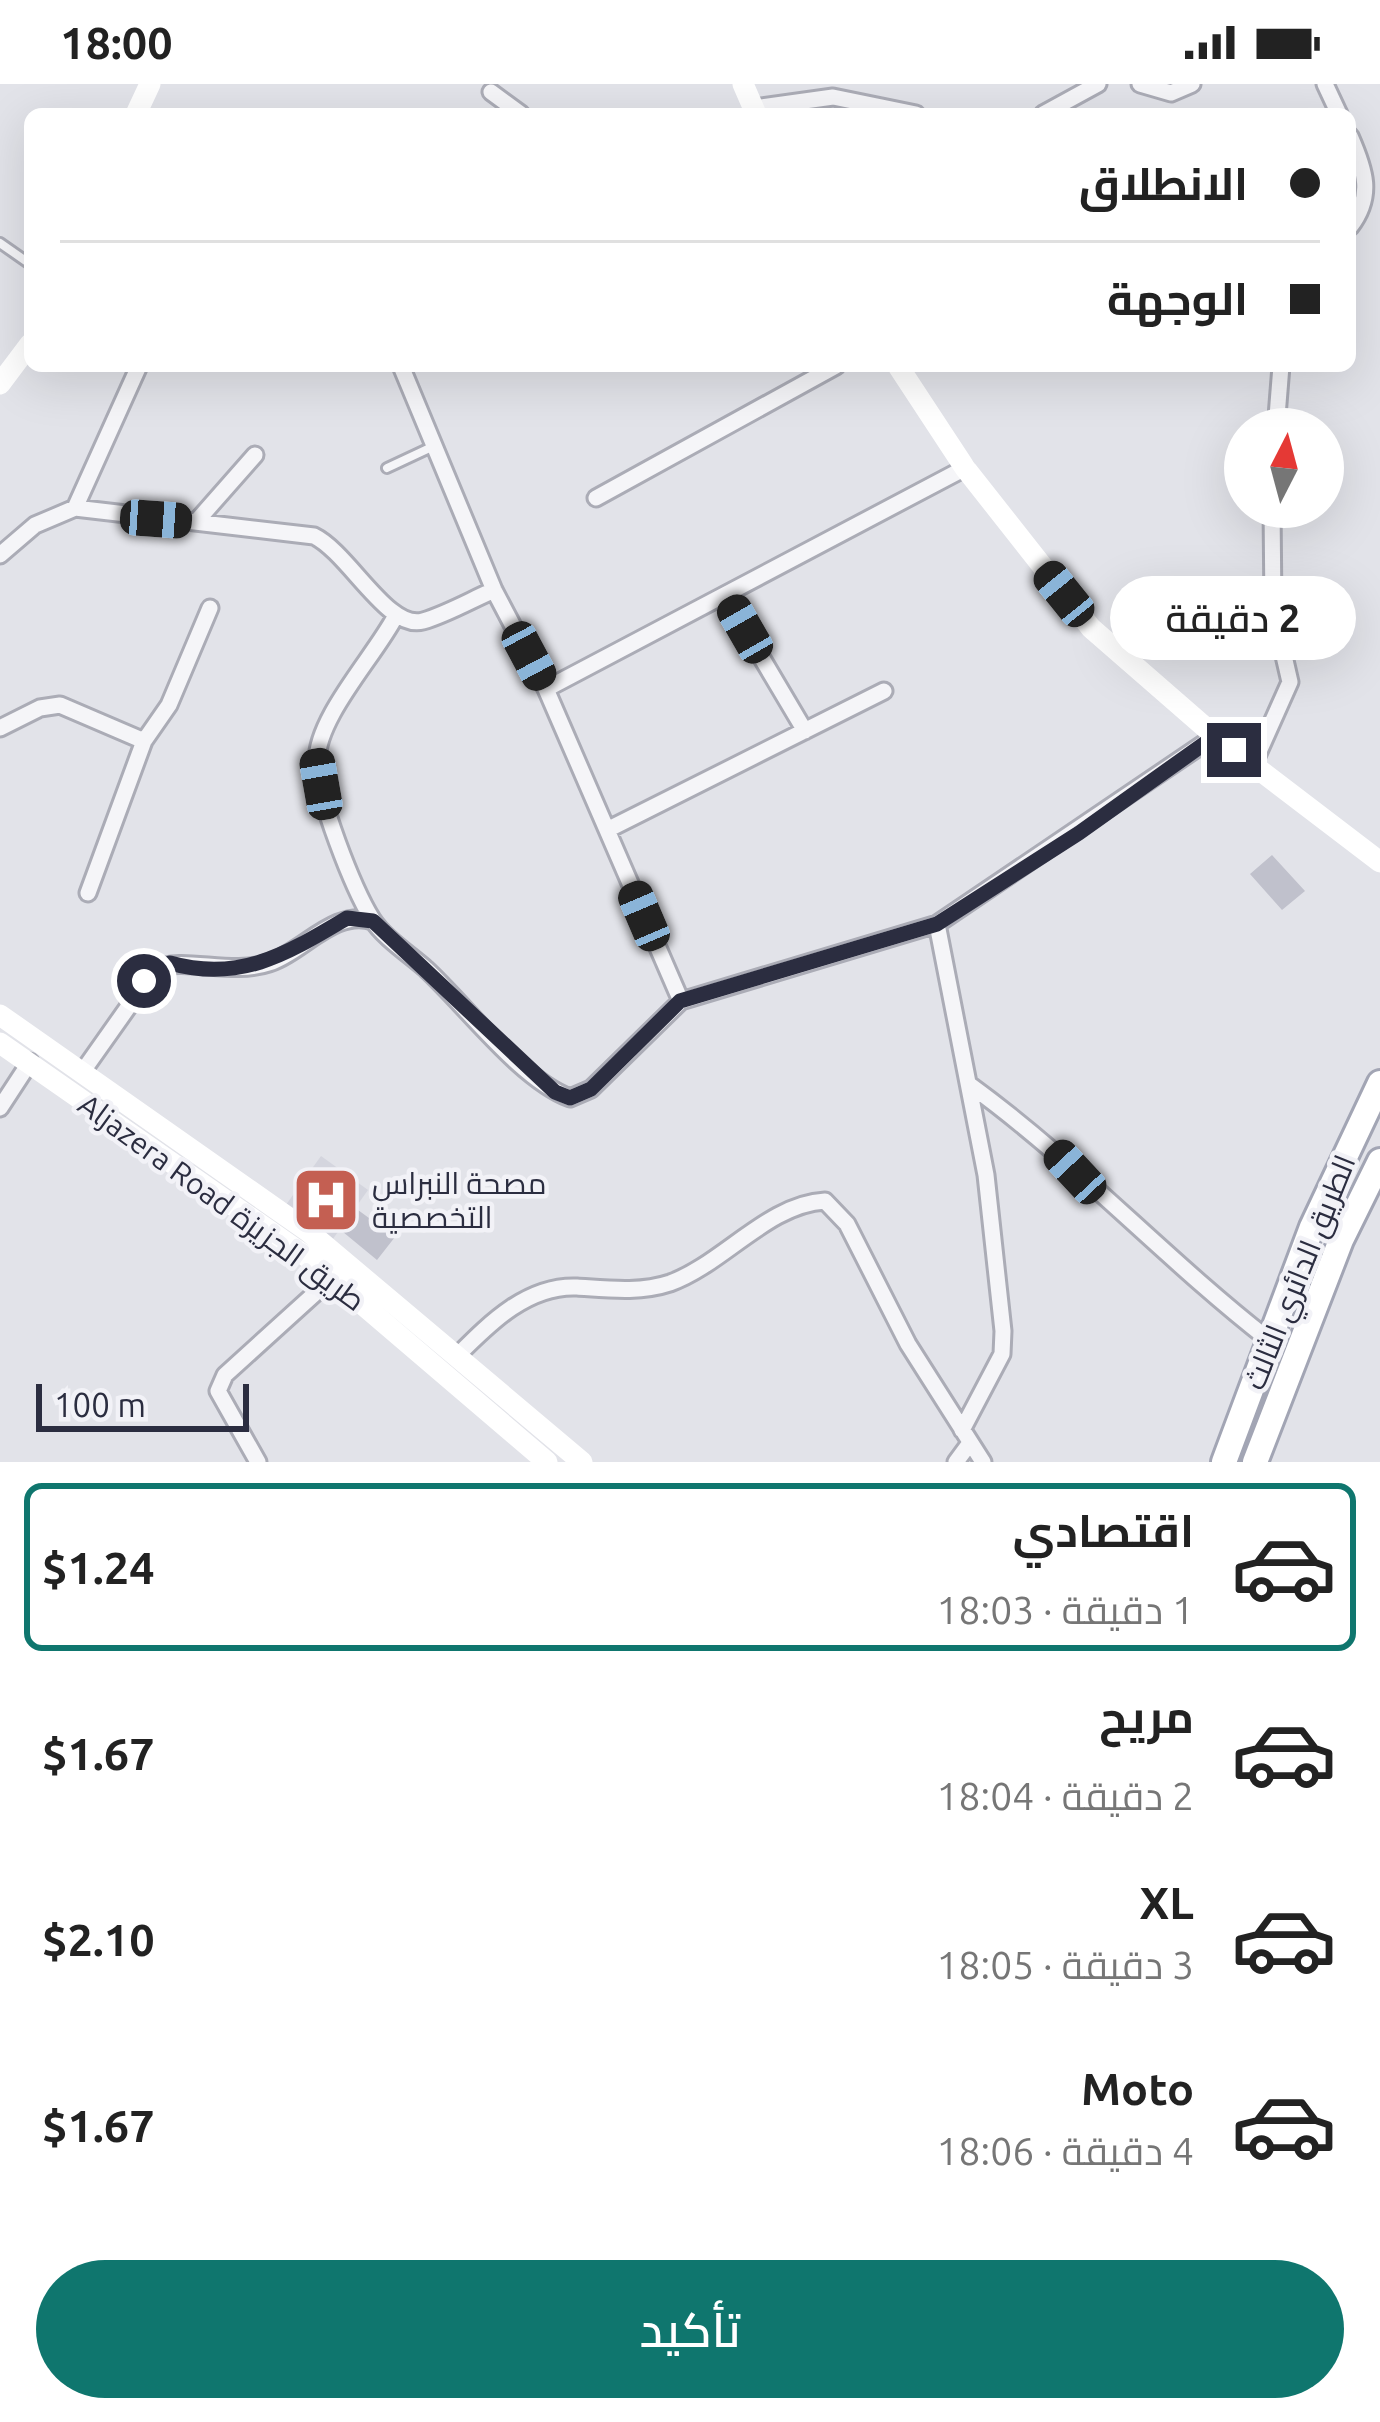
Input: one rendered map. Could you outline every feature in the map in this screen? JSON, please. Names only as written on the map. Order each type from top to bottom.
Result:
[{"type":"main road","points":[[1,382],[24,352]]},
{"type":"main road","points":[[902,372],[965,468],[1091,628],[1215,736],[1378,862]]},
{"type":"main road","name":"Aljazera Road طريق الجزيزة","points":[[0,1015],[309,1232],[582,1462]]},
{"type":"main road","name":"Aljazera Road طريق الجزيزة","points":[[0,1042],[332,1278],[547,1462]]},
{"type":"main road","name":"الطريق الدائري الثالث","points":[[1224,1462],[1312,1227],[1380,1083]]},
{"type":"main road","name":"الطريق الدائري الثالث","points":[[1255,1462],[1341,1240],[1380,1161]]},
{"type":"street","points":[[1054,108],[1098,84]]},
{"type":"street","points":[[1140,84],[1171,93],[1192,84]]},
{"type":"street","points":[[491,92],[513,108]]},
{"type":"street","points":[[772,108],[833,97],[887,108]]},
{"type":"street","points":[[1356,150],[1366,190],[1365,206],[1356,219]]},
{"type":"street","points":[[75,508],[136,372]]},
{"type":"street","points":[[404,372],[494,590],[546,688],[680,1001]]},
{"type":"street","points":[[596,498],[825,372]]},
{"type":"street","points":[[1278,408],[1281,372]]},
{"type":"street","points":[[196,522],[255,455]]},
{"type":"street","points":[[546,688],[965,468]]},
{"type":"street","points":[[0,555],[35,525],[75,508],[314,536],[333,546],[395,617],[418,623],[494,590]]},
{"type":"street","points":[[1253,765],[1290,682],[1273,608],[1272,528]]},
{"type":"street","points":[[725,596],[805,731]]},
{"type":"street","points":[[88,893],[145,741],[177,689],[210,608]]},
{"type":"street","points":[[395,617],[372,661],[334,709],[316,759],[326,810],[373,921],[509,1052],[555,1092],[570,1098],[591,1089],[680,1001],[937,924],[1079,833],[1215,736]]},
{"type":"street","points":[[607,830],[884,691]]},
{"type":"street","points":[[0,728],[40,708],[60,705],[145,741]]},
{"type":"street","points":[[83,1071],[155,969],[170,963],[219,971],[269,963],[347,918],[373,921]]},
{"type":"street","points":[[937,924],[970,1085],[1003,1331],[1002,1354],[956,1462]]},
{"type":"street","points":[[0,1108],[30,1063]]},
{"type":"street","points":[[970,1085],[1054,1150],[1135,1230],[1269,1340]]},
{"type":"street","points":[[459,1354],[492,1321],[526,1299],[572,1287],[612,1291],[667,1284],[713,1263],[771,1221],[825,1202],[847,1224],[908,1344],[983,1462]]},
{"type":"street","points":[[258,1462],[218,1391],[225,1375],[332,1278]]},
{"type":"lane","points":[[387,468],[435,445]]},
{"type":"shaded area","name":"مصحة النبراس التخصصية","points":[[321,1156],[368,1190],[330,1243],[283,1209]]},
{"type":"building","points":[[1272,855],[1305,891],[1282,910],[1250,874]]},
{"type":"building","points":[[358,1210],[395,1237],[377,1260],[343,1232]]},
{"type":"place","name":"مصحة النبراس التخصصية","points":[[326,1200]]},
{"type":"route","points":[[144,981],[155,969],[170,963],[219,971],[269,963],[347,918],[360,916],[373,921],[555,1092],[570,1098],[591,1089],[680,1001],[937,924],[1079,833],[1215,736],[1234,750]]}]
